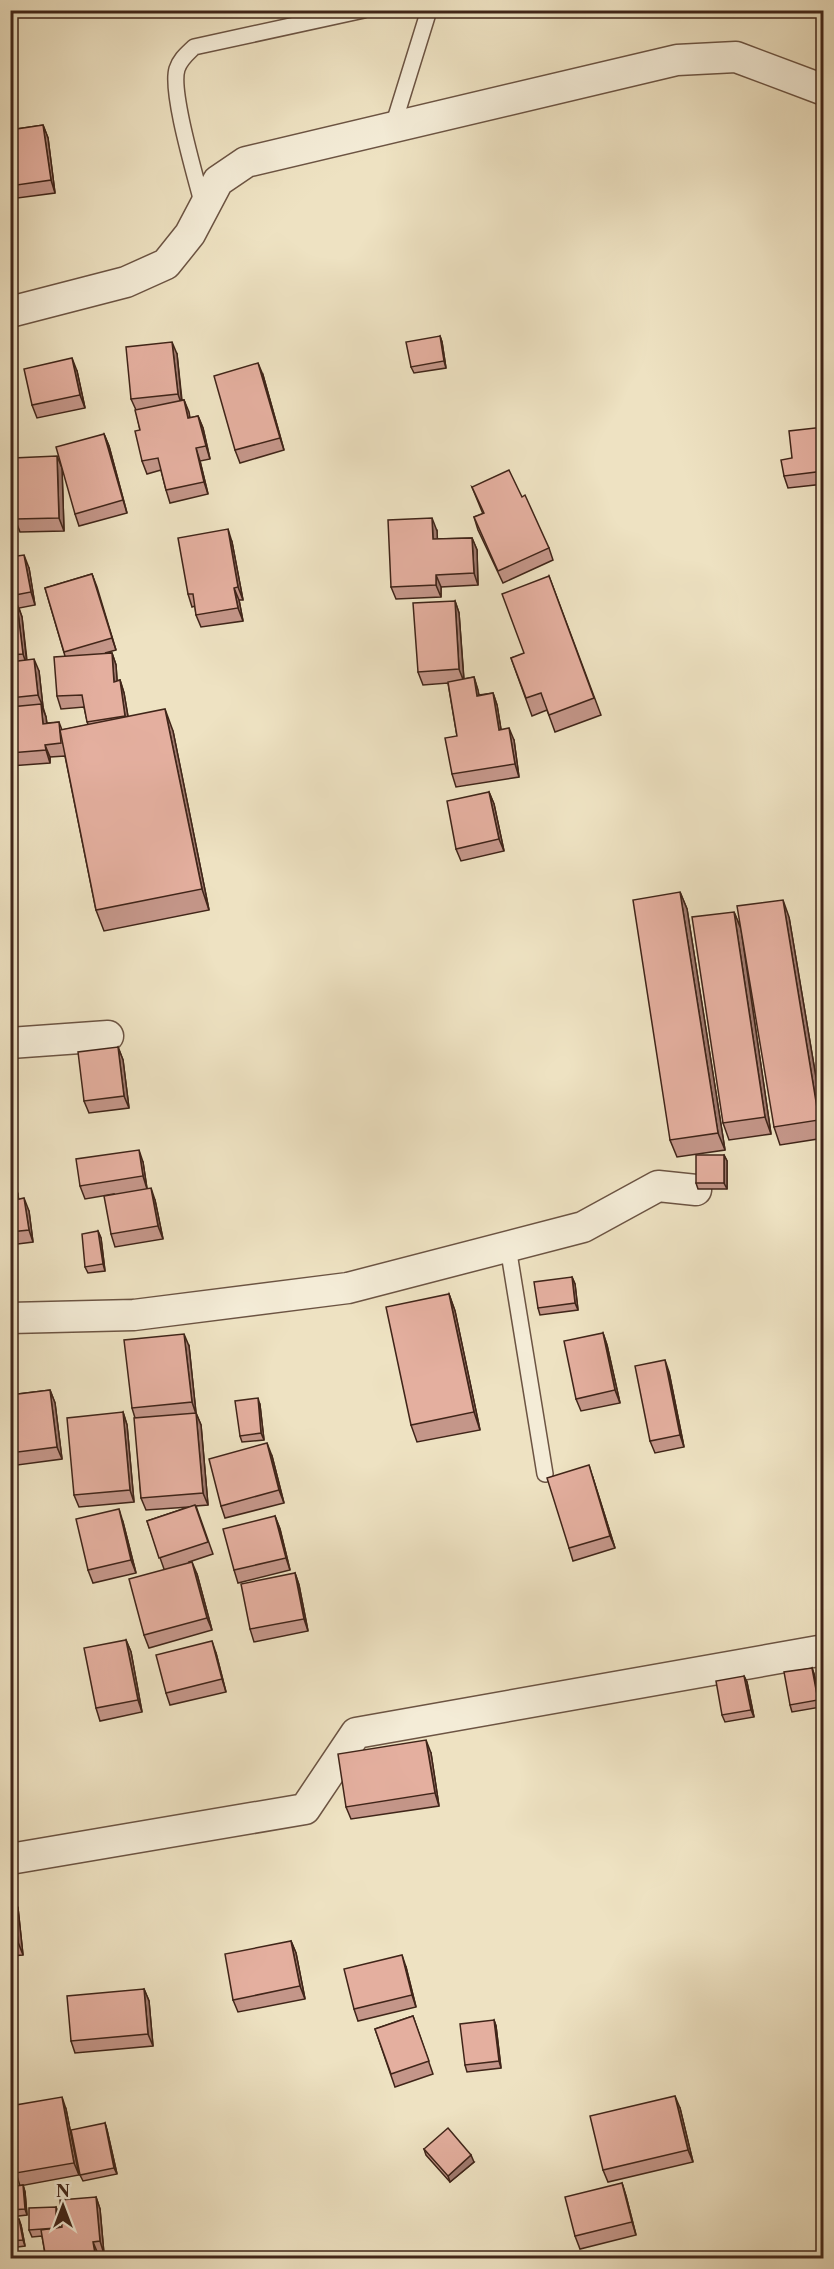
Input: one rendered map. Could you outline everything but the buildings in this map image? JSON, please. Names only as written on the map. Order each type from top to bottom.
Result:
[{"type":"street","points":[[10,312],[126,282],[166,264],[190,234],[218,181],[246,162],[677,60],[736,57],[824,90]]},
{"type":"street","points":[[10,1043],[108,1036]]},
{"type":"street","points":[[10,1318],[135,1315],[348,1288],[583,1227],[658,1186],[696,1190]]},
{"type":"street","points":[[10,1859],[305,1809],[356,1732],[824,1650]]},
{"type":"lane","points":[[203,209],[178,97],[176,70],[181,60],[194,46],[364,10]]},
{"type":"lane","points":[[393,126],[429,10]]},
{"type":"lane","points":[[508,1247],[544,1474]]}]
